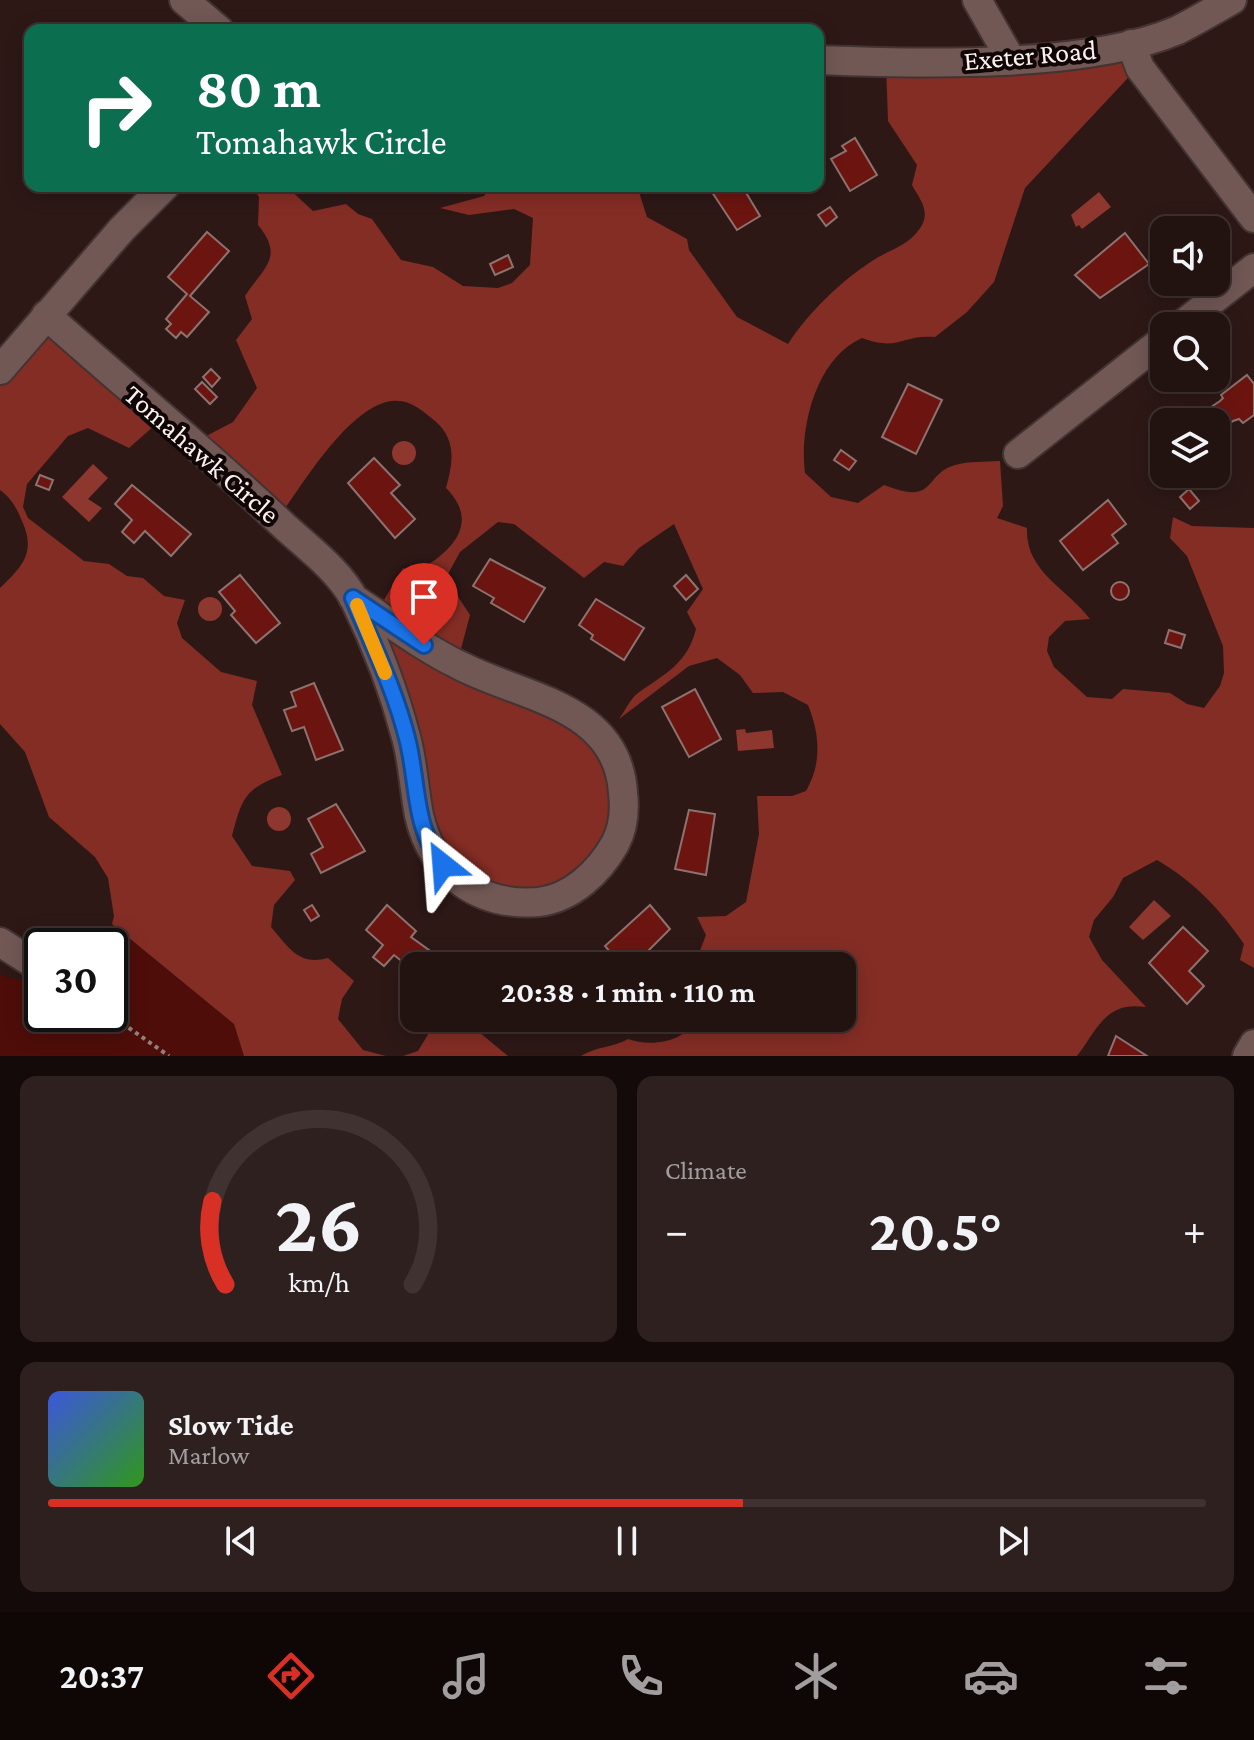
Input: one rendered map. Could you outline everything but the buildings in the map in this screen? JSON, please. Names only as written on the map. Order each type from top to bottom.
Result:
[{"type":"street","points":[[184,0],[212,24]]},
{"type":"street","points":[[977,0],[1010,58]]},
{"type":"street","name":"Exeter Road","points":[[824,60],[953,62],[1131,44],[1177,30],[1232,0]]},
{"type":"street","points":[[1131,44],[1140,68],[1254,218]]},
{"type":"street","points":[[3,362],[159,192]]},
{"type":"street","points":[[1198,312],[1254,268]]},
{"type":"street","name":"Tomahawk Circle","points":[[46,315],[227,472],[318,557],[353,598],[458,665],[559,704],[590,723],[611,748],[622,777],[624,810],[617,841],[599,868],[575,889],[545,901],[513,903],[481,896],[454,879],[431,851],[420,817],[408,742],[398,708],[353,598]]},
{"type":"street","points":[[1018,454],[1150,350]]},
{"type":"street","points":[[0,942],[24,957]]},
{"type":"path","points":[[128,1027],[169,1056]]},
{"type":"shaded area","points":[[1125,44],[1140,65],[1025,188],[994,282],[967,312],[935,337],[893,343],[862,338],[833,361],[822,378],[808,416],[805,473],[831,497],[858,503],[884,485],[901,491],[921,491],[955,465],[1000,461],[1003,506],[997,518],[1027,528],[1028,543],[1040,568],[1090,619],[1065,621],[1049,637],[1047,651],[1054,667],[1087,697],[1112,699],[1123,689],[1170,693],[1187,704],[1204,708],[1220,686],[1224,673],[1223,646],[1187,556],[1170,538],[1173,517],[1192,526],[1254,528],[1254,968],[1240,960],[1244,944],[1225,919],[1194,887],[1157,860],[1123,878],[1113,897],[1094,920],[1089,937],[1102,960],[1146,1007],[1132,1006],[1112,1012],[1077,1056],[581,1056],[628,1039],[646,1043],[666,1041],[685,1032],[856,1032],[856,952],[699,952],[706,935],[697,917],[726,916],[746,902],[759,834],[757,796],[792,796],[806,791],[811,780],[818,749],[808,705],[783,692],[753,693],[740,675],[717,658],[689,666],[619,719],[635,696],[681,659],[696,629],[687,612],[703,589],[674,524],[639,548],[623,566],[604,562],[584,578],[514,524],[498,522],[460,552],[448,574],[451,586],[470,615],[458,660],[539,688],[621,780],[605,846],[558,886],[503,895],[429,850],[378,610],[403,568],[414,573],[439,557],[457,537],[461,514],[446,488],[451,461],[447,436],[416,406],[392,401],[376,406],[328,448],[279,517],[193,443],[233,422],[257,388],[236,340],[252,319],[245,296],[265,269],[271,254],[266,236],[258,225],[259,197],[256,192],[292,192],[313,211],[346,204],[358,214],[372,219],[401,260],[433,267],[463,286],[498,288],[512,283],[530,265],[533,218],[514,209],[469,215],[440,208],[484,196],[487,192],[639,192],[647,217],[687,239],[689,250],[737,317],[788,344],[815,309],[837,288],[872,261],[912,238],[922,225],[925,214],[923,204],[912,185],[917,165],[888,121],[886,63]]},
{"type":"shaded area","points":[[1099,192],[1111,207],[1082,229],[1079,225],[1076,227],[1071,215]]},
{"type":"shaded area","points":[[34,321],[163,418],[129,448],[88,428],[68,436],[27,484],[23,507],[28,518],[84,561],[109,564],[127,576],[143,578],[164,596],[185,600],[177,623],[182,638],[221,672],[257,681],[252,705],[282,775],[260,785],[246,797],[232,836],[252,866],[290,871],[295,880],[274,905],[271,927],[295,953],[309,959],[328,958],[354,981],[342,999],[338,1019],[363,1050],[386,1056],[244,1056],[234,1024],[128,937],[128,928],[117,928],[112,924],[114,916],[108,878],[95,857],[49,817],[25,752],[0,724],[0,588],[21,565],[28,541],[16,507],[0,490],[0,363]]},
{"type":"shaded area","points":[[404,441],[413,444],[416,453],[413,462],[404,465],[395,462],[392,453],[395,444]]},
{"type":"shaded area","points":[[93,464],[108,478],[88,499],[102,508],[89,522],[62,497]]},
{"type":"shaded area","points":[[210,597],[219,600],[222,609],[219,618],[210,621],[201,618],[198,609],[201,600]]},
{"type":"shaded area","points":[[745,729],[746,733],[772,730],[774,748],[738,751],[736,730]]},
{"type":"shaded area","points":[[279,807],[288,810],[291,819],[288,828],[279,831],[270,828],[267,819],[270,810]]},
{"type":"shaded area","points":[[1154,900],[1171,916],[1143,940],[1129,927]]},
{"type":"shaded area","points":[[128,938],[234,1024],[244,1056],[0,1056],[0,975],[24,981],[24,1032],[128,1032]]},
{"type":"shaded area","points":[[430,1032],[479,1032],[508,1056],[403,1056],[418,1051]]},
{"type":"slow traffic","points":[[357,605],[385,673]]},
{"type":"route","points":[[424,645],[353,598],[398,708],[408,742],[420,817],[431,851],[443,865]]}]
